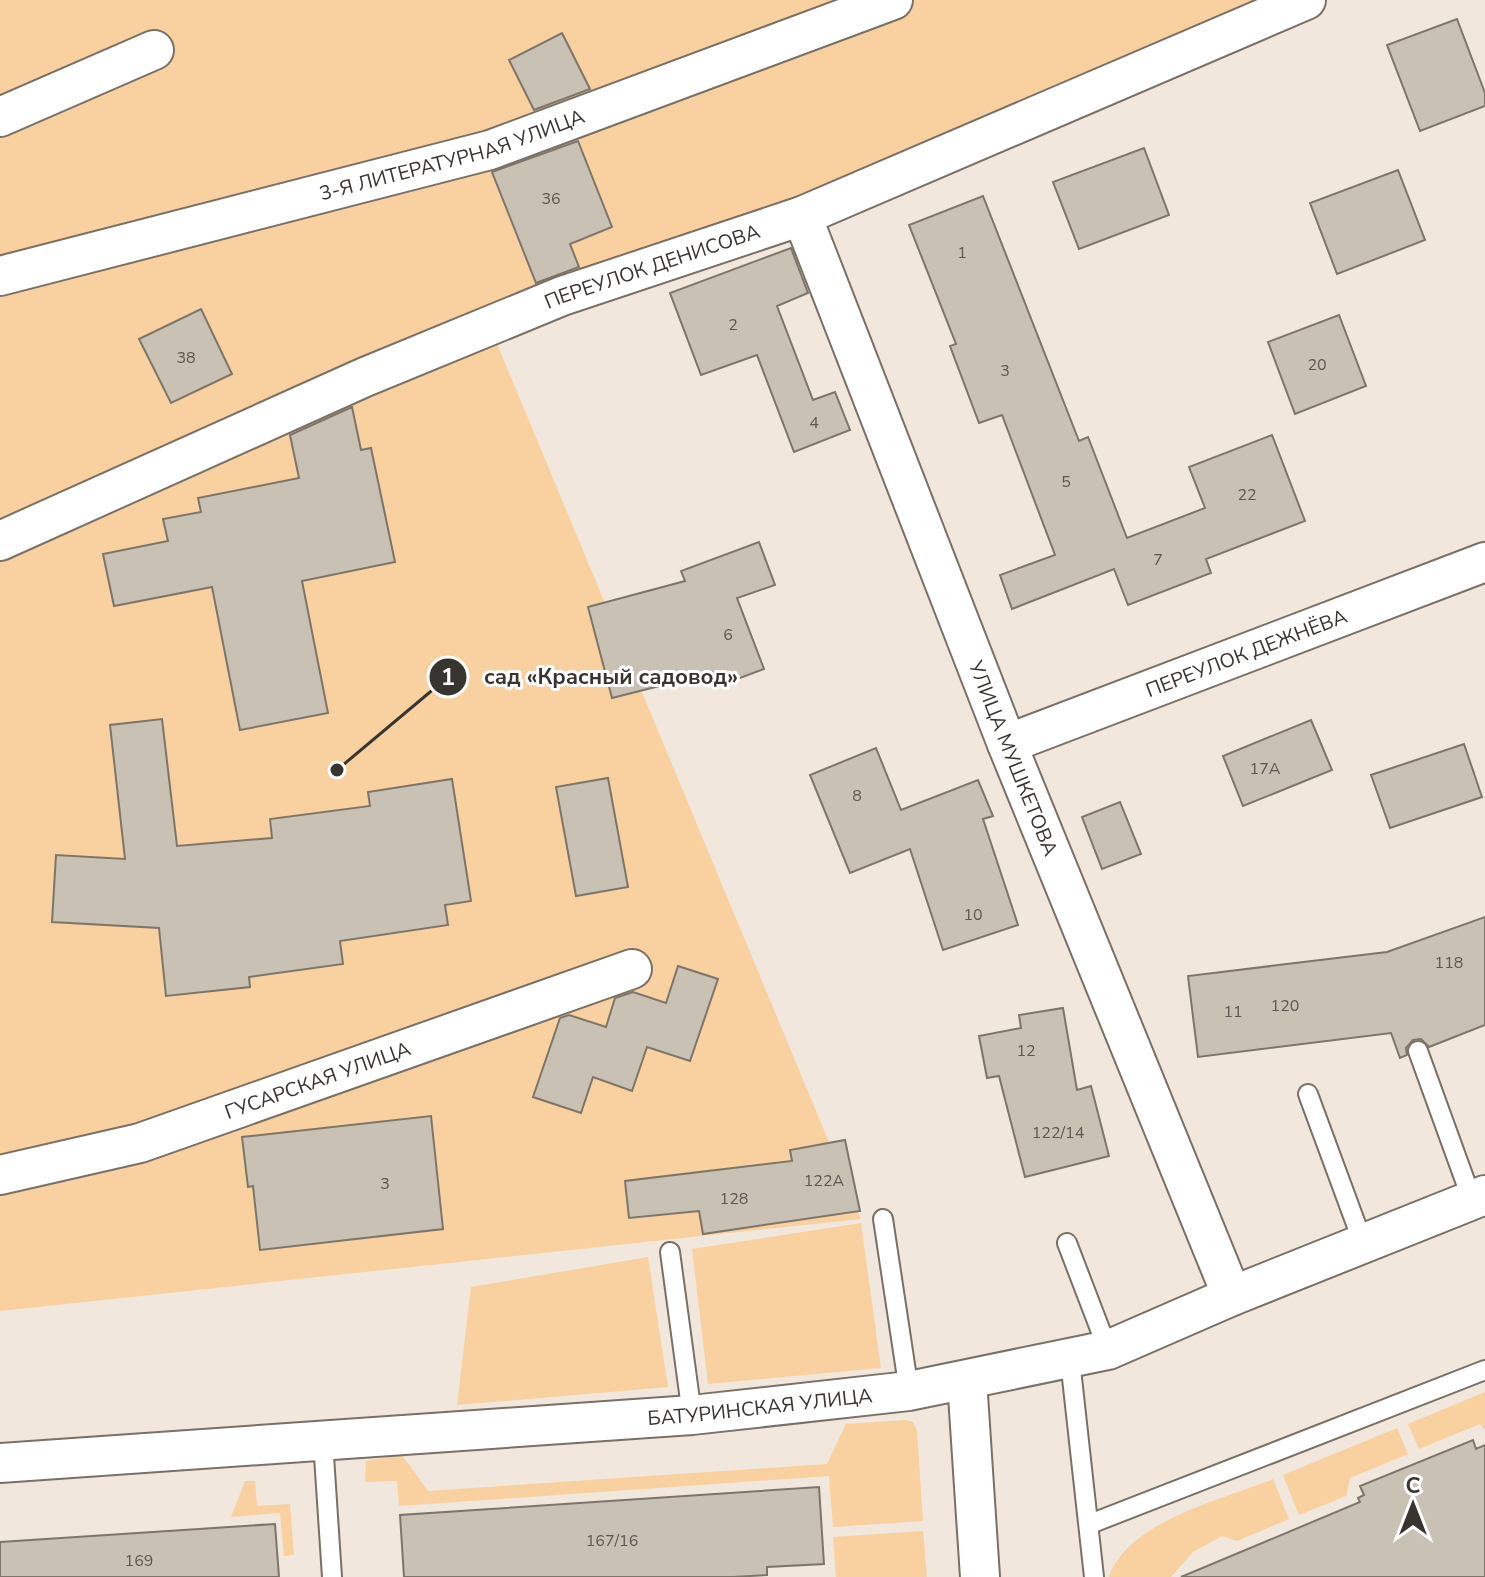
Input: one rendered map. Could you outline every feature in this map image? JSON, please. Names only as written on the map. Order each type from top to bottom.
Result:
[{"type":"street","name":"3-Я ЛИТЕРАТУРНАЯ УЛИЦА","points":[[0,276],[490,150],[893,0]]},
{"type":"street","name":"ПЕРЕУЛОК ДЕНИСОВА","points":[[0,541],[365,377],[562,296],[802,216],[1306,0]]},
{"type":"street","points":[[0,117],[154,50]]},
{"type":"street","name":"УЛИЦА МУШКЕТОВА","points":[[802,216],[1007,744],[1232,1296]]},
{"type":"street","name":"ПЕРЕУЛОК ДЕЖНЁВА","points":[[1007,744],[1485,562]]},
{"type":"street","name":"ГУСАРСКАЯ УЛИЦА","points":[[0,1175],[140,1143],[632,969]]},
{"type":"street","name":"БАТУРИНСКАЯ УЛИЦА","points":[[0,1463],[692,1415],[909,1391],[1108,1350],[1232,1296],[1479,1198]]},
{"type":"street","points":[[967,1380],[980,1577]]},
{"type":"lane","points":[[1418,1051],[1479,1198]]},
{"type":"lane","points":[[1308,1094],[1363,1243]]},
{"type":"lane","points":[[883,1219],[909,1391]]},
{"type":"lane","points":[[1067,1243],[1108,1350]]},
{"type":"lane","points":[[670,1252],[692,1415]]},
{"type":"lane","points":[[1070,1360],[1094,1577]]},
{"type":"lane","points":[[1090,1524],[1485,1370]]},
{"type":"lane","points":[[323,1441],[332,1577]]},
{"type":"shaded area","points":[[0,0],[1258,0],[795,201],[488,322],[861,1219],[0,1311]]},
{"type":"shaded area","points":[[861,1223],[881,1368],[708,1384],[692,1249]]},
{"type":"shaded area","points":[[648,1257],[668,1387],[457,1405],[471,1287]]},
{"type":"shaded area","points":[[1485,1392],[1485,1431],[1480,1424],[1419,1449],[1408,1424]]},
{"type":"shaded area","points":[[913,1422],[917,1431],[923,1521],[833,1527],[829,1476],[399,1506],[397,1481],[365,1482],[366,1461],[402,1455],[428,1491],[827,1464],[846,1424]]},
{"type":"shaded area","points":[[1397,1428],[1408,1454],[1350,1478],[1346,1496],[1299,1515],[1283,1475]]},
{"type":"shaded area","points":[[1273,1479],[1289,1519],[1237,1541],[1222,1536],[1193,1552],[1171,1577],[1109,1577],[1119,1558],[1135,1541],[1156,1527],[1204,1504]]},
{"type":"shaded area","points":[[245,1481],[255,1481],[257,1506],[290,1504],[294,1555],[284,1556],[280,1513],[231,1517]]},
{"type":"shaded area","points":[[923,1531],[927,1577],[836,1577],[833,1537]]},
{"type":"building","points":[[1457,19],[1485,93],[1485,106],[1420,131],[1387,45]]},
{"type":"building","points":[[562,33],[590,89],[534,110],[509,60]]},
{"type":"building","points":[[578,141],[612,227],[570,244],[579,267],[536,283],[492,172]]},
{"type":"building","points":[[1144,148],[1169,215],[1079,249],[1053,182]]},
{"type":"building","points":[[1398,170],[1425,240],[1337,274],[1310,203]]},
{"type":"building","points":[[983,196],[1079,441],[1088,437],[1127,538],[1205,508],[1189,467],[1272,435],[1305,521],[1206,559],[1211,573],[1128,605],[1114,569],[1012,609],[1000,575],[1055,555],[1002,415],[979,423],[950,346],[956,344],[909,225]]},
{"type":"building","points":[[791,248],[808,293],[777,306],[813,400],[835,392],[850,430],[794,452],[757,355],[701,375],[670,293]]},
{"type":"building","points":[[201,309],[232,374],[171,403],[139,339]]},
{"type":"building","points":[[1339,315],[1366,386],[1295,414],[1268,342]]},
{"type":"building","points":[[352,407],[361,450],[371,448],[395,562],[302,581],[328,713],[240,730],[212,587],[114,606],[103,554],[168,541],[163,519],[201,512],[198,498],[299,478],[290,435]]},
{"type":"building","points":[[759,542],[775,585],[737,598],[764,669],[724,684],[719,671],[612,698],[588,607],[685,581],[681,571]]},
{"type":"building","points":[[162,719],[177,846],[272,838],[270,819],[370,806],[368,792],[452,779],[471,901],[445,905],[448,925],[340,941],[343,964],[249,977],[250,987],[166,996],[159,928],[52,922],[56,855],[125,859],[110,725]]},
{"type":"building","points":[[1311,720],[1332,770],[1243,806],[1223,756]]},
{"type":"building","points":[[1464,744],[1482,797],[1390,828],[1371,775]]},
{"type":"building","points":[[876,748],[901,810],[978,780],[993,816],[983,819],[1018,925],[943,950],[910,849],[850,873],[810,775]]},
{"type":"building","points":[[608,778],[628,887],[576,896],[556,787]]},
{"type":"building","points":[[1120,802],[1141,854],[1102,869],[1082,817]]},
{"type":"building","points":[[1485,917],[1485,1025],[1429,1047],[1421,1039],[1413,1040],[1406,1048],[1407,1055],[1400,1058],[1391,1033],[1198,1057],[1188,976],[1387,952]]},
{"type":"building","points":[[678,966],[718,979],[690,1061],[647,1047],[632,1091],[593,1077],[581,1113],[533,1097],[560,1018],[569,1015],[606,1027],[615,998],[633,992],[666,1003]]},
{"type":"building","points":[[1063,1008],[1077,1090],[1091,1086],[1109,1156],[1025,1177],[999,1076],[987,1078],[979,1036],[1021,1028],[1019,1015]]},
{"type":"building","points":[[431,1116],[443,1229],[260,1250],[253,1186],[248,1187],[242,1137]]},
{"type":"building","points":[[845,1140],[860,1211],[703,1234],[699,1211],[629,1218],[625,1181],[792,1161],[790,1150]]},
{"type":"building","points":[[1473,1440],[1476,1449],[1485,1445],[1485,1577],[1181,1577],[1360,1502],[1358,1498],[1364,1495],[1360,1486]]},
{"type":"building","points":[[819,1487],[824,1564],[767,1567],[767,1575],[733,1577],[404,1577],[400,1515]]},
{"type":"building","points":[[275,1524],[279,1577],[0,1577],[0,1542]]},
{"type":"place","name":"сад «Красный садовод»","points":[[337,770]]}]
